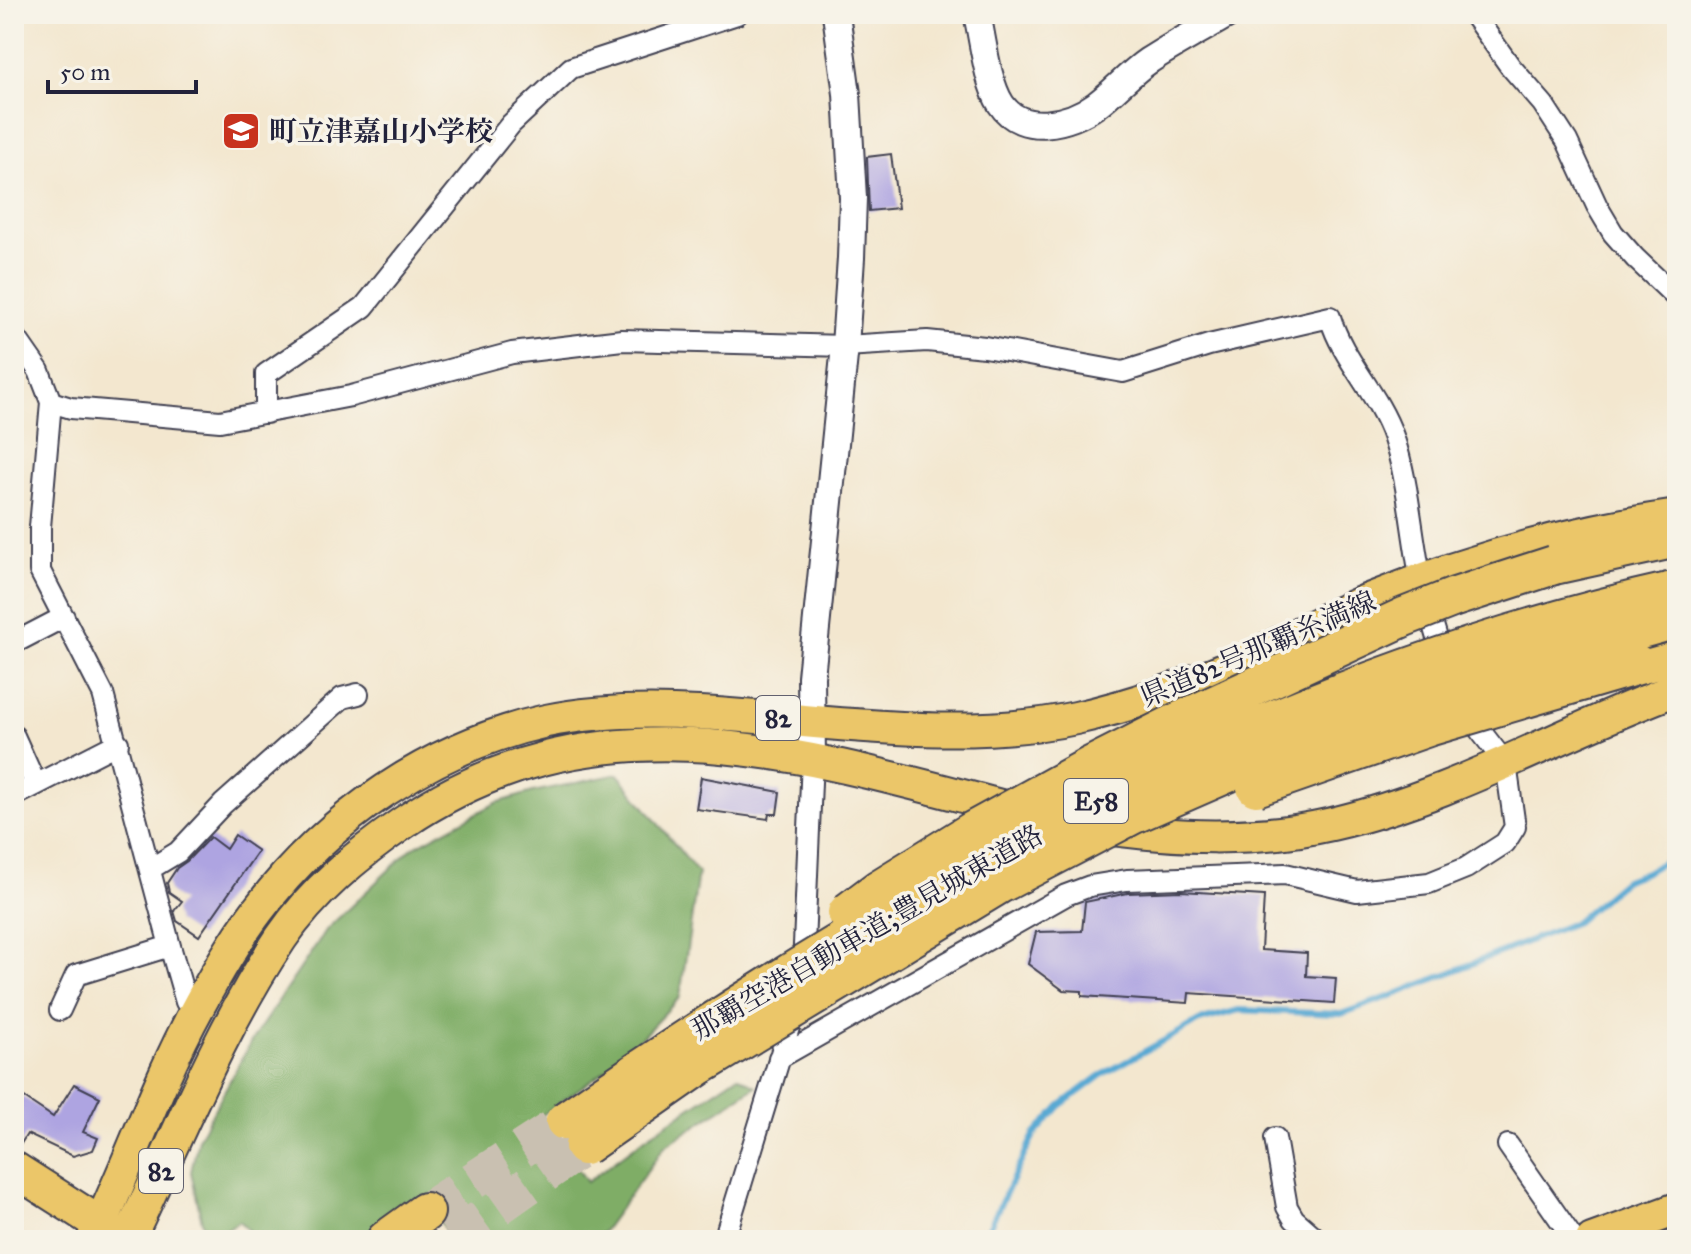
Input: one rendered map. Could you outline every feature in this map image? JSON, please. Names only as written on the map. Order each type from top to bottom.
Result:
[{"type":"highway","points":[[688,1055],[879,889],[971,832],[1091,766],[1293,667],[1455,597],[1554,565],[1677,538]]},
{"type":"highway","name":"那覇空港自動車道;豊見城東道路","points":[[574,1134],[688,1055],[834,946],[987,856],[1152,772],[1319,701],[1483,642],[1677,590]]},
{"type":"highway","name":"那覇空港自動車道;豊見城東道路","points":[[688,1055],[1134,814],[1354,718],[1493,670],[1677,619]]},
{"type":"highway","points":[[688,1055],[1059,876],[1275,779],[1363,748],[1677,655]]},
{"type":"highway","points":[[14,1169],[112,1236]]},
{"type":"highway","points":[[386,1240],[425,1212]]},
{"type":"main road","name":"県道82号那覇糸満線","points":[[112,1236],[149,1107],[196,1011],[252,918],[319,842],[380,793],[447,755],[509,732],[583,716],[671,712],[942,730],[1009,728],[1071,719],[1169,690],[1247,659],[1365,602],[1422,582],[1564,538],[1677,516]]},
{"type":"main road","name":"82","points":[[112,1236],[253,983],[282,936],[318,892],[370,846],[425,807],[497,772],[559,753],[617,745],[708,744],[864,770],[1069,824],[1152,835],[1209,838],[1330,824],[1390,807],[1506,764],[1677,689]]},
{"type":"main road","points":[[1592,1240],[1677,1209]]},
{"type":"street","points":[[266,413],[266,374],[364,307],[511,124],[571,68],[737,14]]},
{"type":"street","points":[[724,1240],[802,985],[812,759],[811,677],[845,346],[853,198],[847,94],[836,14]]},
{"type":"street","points":[[977,14],[994,87],[1002,105],[1015,117],[1033,124],[1053,124],[1094,107],[1148,61],[1228,14]]},
{"type":"street","points":[[1473,14],[1510,66],[1543,104],[1567,141],[1613,233],[1677,298]]},
{"type":"street","points":[[51,402],[71,408],[220,421],[351,396],[512,353],[622,340],[845,346],[927,341],[985,347],[1123,372],[1209,345],[1330,317],[1337,339],[1379,405],[1393,435],[1422,582],[1451,693],[1506,764],[1515,827],[1505,843],[1466,868],[1429,883],[1357,891],[1285,874],[1127,880],[1090,886],[1066,895],[779,1058]]},
{"type":"street","points":[[14,335],[39,371],[51,402],[40,527],[40,571],[103,694],[186,1002],[196,1011]]},
{"type":"street","points":[[14,643],[64,617]]},
{"type":"street","points":[[150,869],[178,852],[223,804],[342,698],[358,694]]},
{"type":"street","points":[[14,736],[36,785]]},
{"type":"street","points":[[14,796],[118,743]]},
{"type":"street","points":[[60,1010],[76,975],[170,946]]},
{"type":"street","points":[[1275,1138],[1287,1207],[1294,1219],[1318,1240]]},
{"type":"street","points":[[1508,1145],[1574,1240]]},
{"type":"green space","points":[[618,774],[698,873],[680,997],[621,1059],[541,1116],[587,1182],[648,1136],[738,1076],[756,1086],[665,1146],[597,1240],[452,1240],[426,1199],[364,1240],[257,1240],[239,1221],[211,1240],[202,1222],[191,1172],[198,1139],[252,1040],[327,929],[412,848],[496,803]]},
{"type":"building","points":[[891,154],[898,208],[869,211],[867,157]]},
{"type":"building","points":[[701,777],[780,792],[777,814],[769,814],[768,819],[696,809]]},
{"type":"building","points":[[235,835],[258,851],[199,936],[177,921],[174,911],[182,901],[169,892],[167,883],[177,868],[210,837],[226,849]]},
{"type":"building","points":[[1181,891],[1264,896],[1261,950],[1307,953],[1306,976],[1336,978],[1334,1003],[1189,993],[1188,1003],[1082,996],[1082,991],[1063,990],[1028,964],[1036,932],[1082,931],[1085,902],[1128,893]]},
{"type":"building","points":[[74,1084],[100,1097],[83,1132],[98,1138],[93,1150],[73,1156],[27,1134],[17,1150],[14,1149],[14,1091],[53,1117]]},
{"type":"waterway","points":[[983,1240],[1034,1135],[1060,1106],[1100,1076],[1199,1021],[1239,1010],[1341,1014],[1394,995],[1576,922],[1625,880],[1677,854]]},
{"type":"tunnel","points":[[425,1212],[565,1121]]},
{"type":"tunnel","points":[[451,1240],[584,1146]]},
{"type":"place","name":"町立津嘉山小学校","points":[[241,131]]}]
